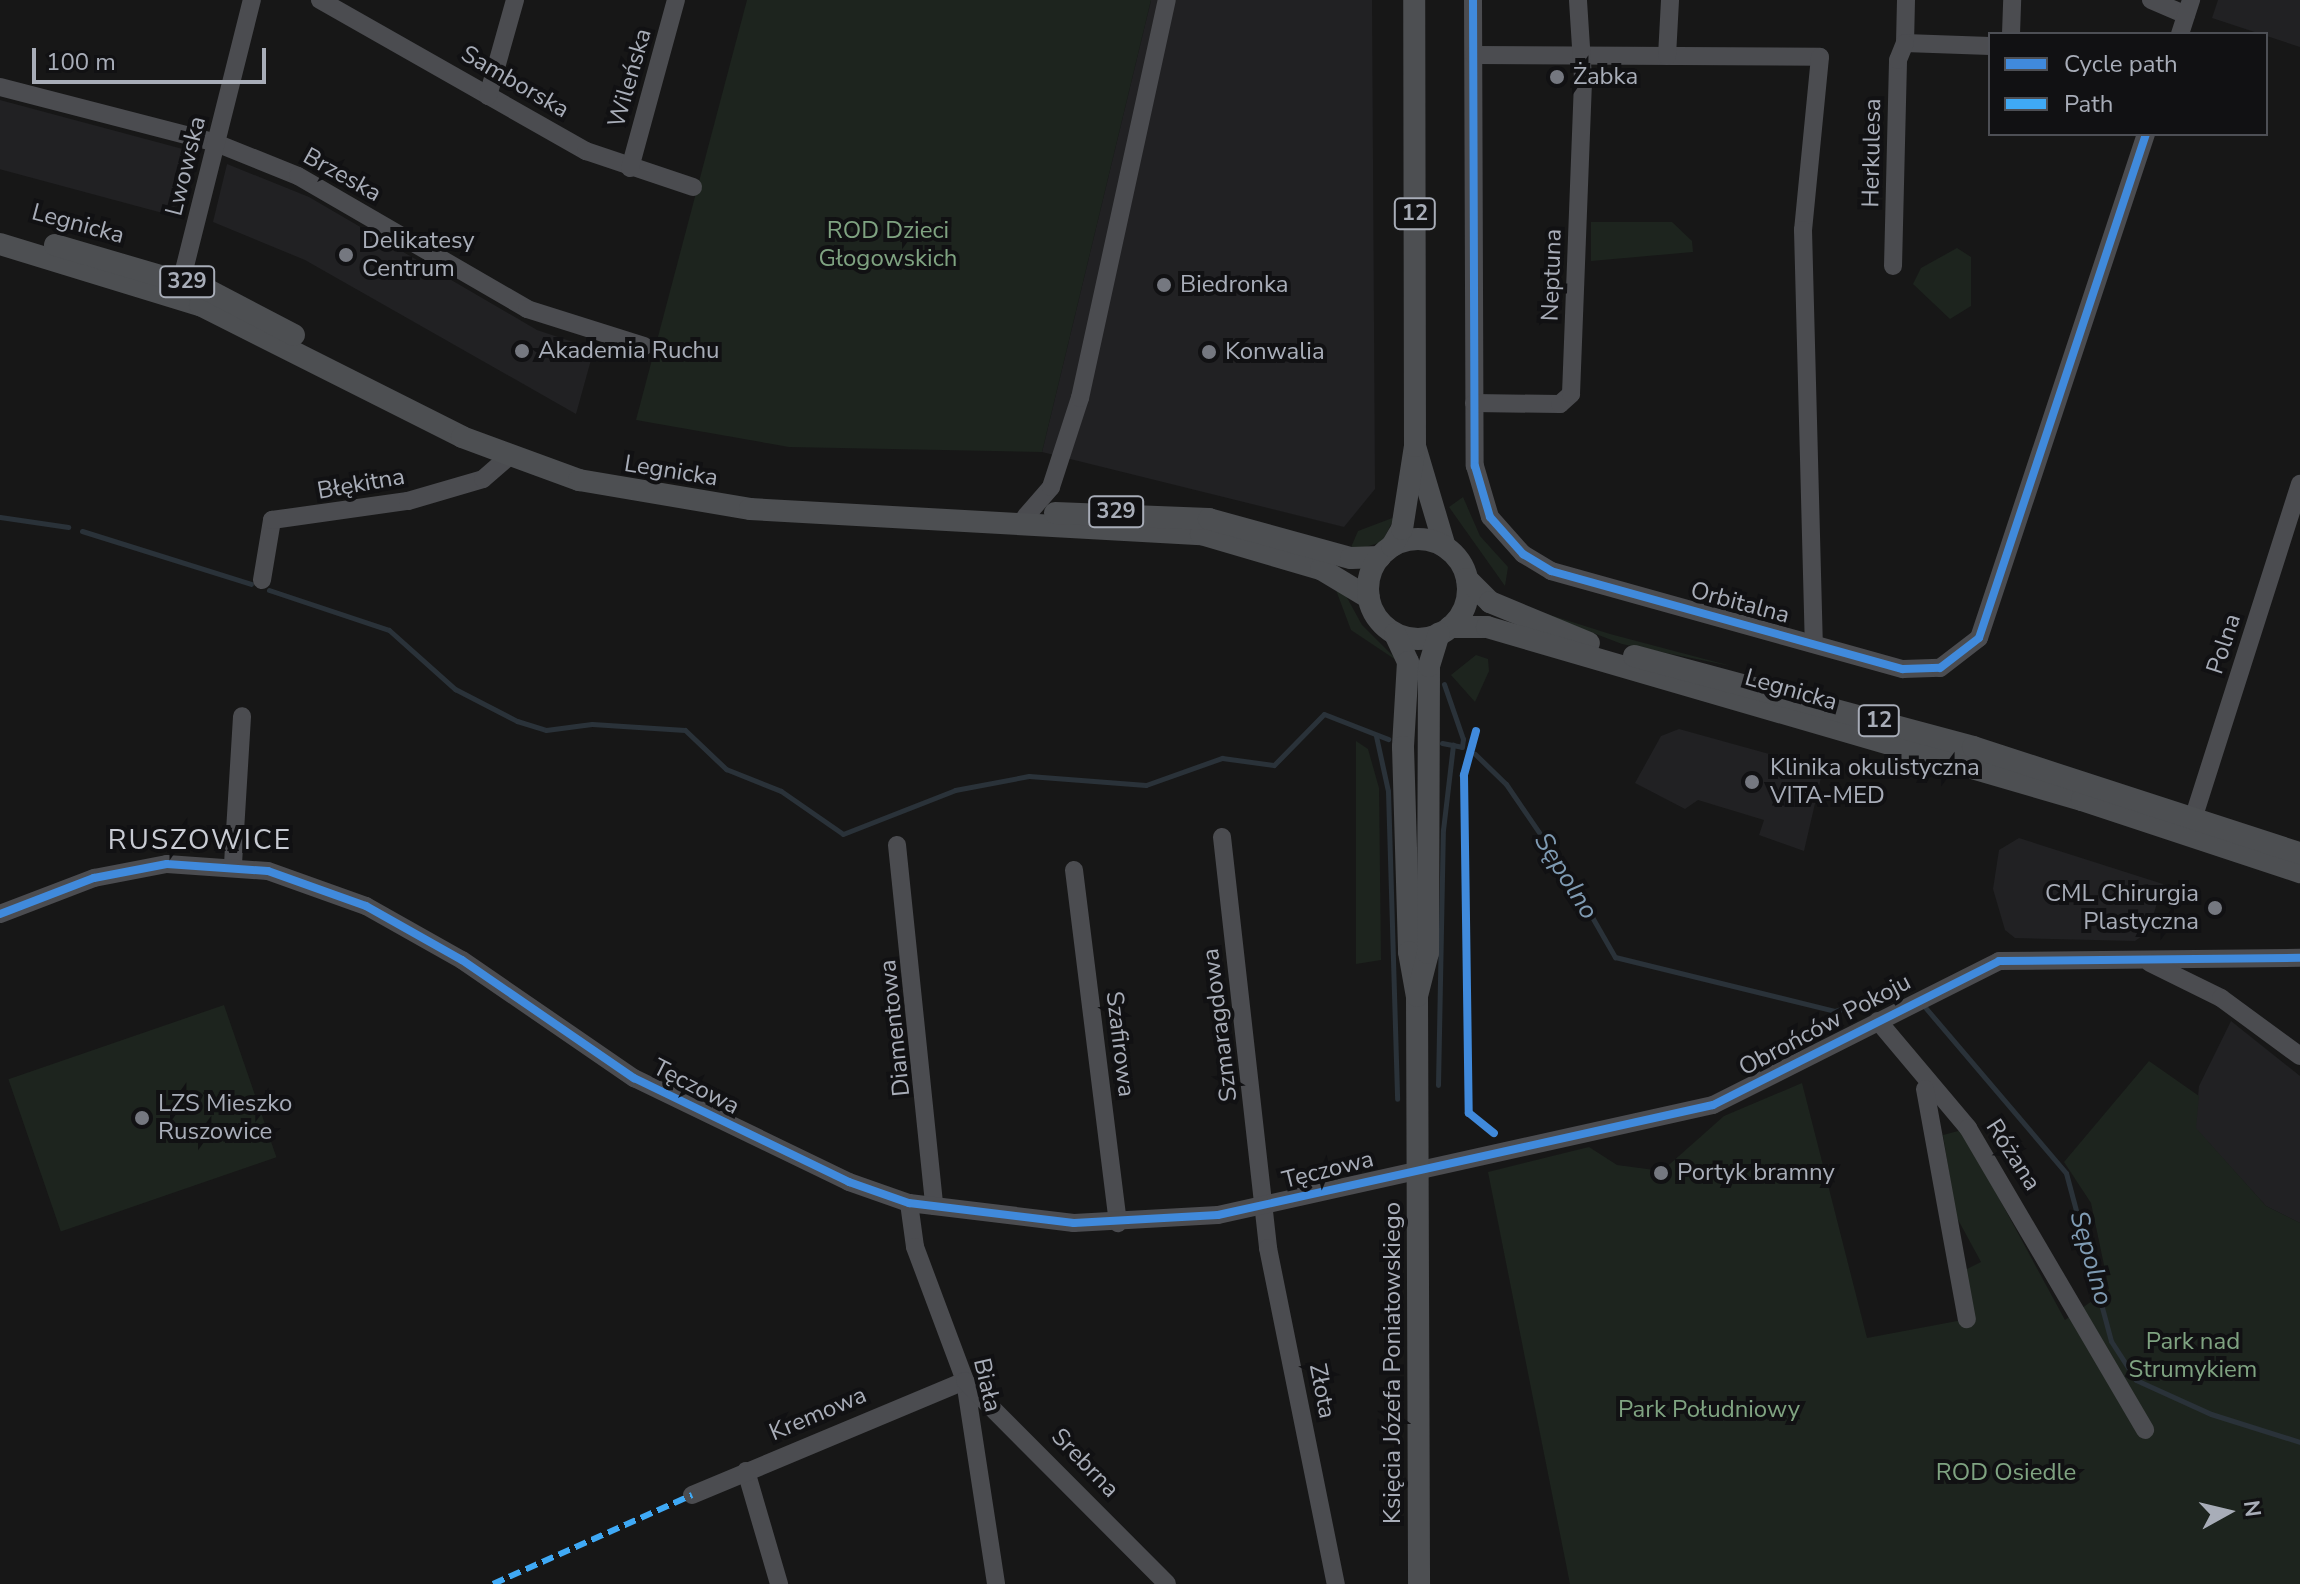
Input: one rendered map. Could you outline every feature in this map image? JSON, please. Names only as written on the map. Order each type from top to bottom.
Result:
[{"type":"main road","name":"12","points":[[1369,598],[1386,552],[1402,529],[1415,446],[1414,0]]},
{"type":"main road","name":"Legnicka","points":[[0,231],[259,314],[353,379],[508,457],[692,503],[1003,520],[1236,541],[1342,578],[1369,598]]},
{"type":"main road","name":"Legnicka","points":[[0,244],[179,289]]},
{"type":"main road","name":"12","points":[[1415,446],[1445,547],[1467,579]]},
{"type":"main road","name":"Legnicka","points":[[1003,520],[1065,512],[1209,519],[1351,558],[1386,552]]},
{"type":"main road","points":[[1386,552],[1413,539],[1445,547]]},
{"type":"main road","name":"Legnicka","points":[[1467,579],[1490,602],[1580,640],[1973,747],[2300,853]]},
{"type":"main road","points":[[1445,631],[1465,606],[1467,579]]},
{"type":"main road","points":[[1369,598],[1395,634]]},
{"type":"main road","name":"Legnicka","points":[[1445,631],[1487,627],[2082,800],[2300,872]]},
{"type":"main road","name":"12","points":[[1395,634],[1445,631]]},
{"type":"main road","name":"Księcia Józefa Poniatowskiego","points":[[1417,997],[1428,953],[1429,669],[1445,631]]},
{"type":"main road","name":"Księcia Józefa Poniatowskiego","points":[[1395,634],[1408,662],[1403,747],[1409,952],[1417,997],[1419,1584]]},
{"type":"street","name":"Lwowska","points":[[179,289],[252,0]]},
{"type":"street","name":"Samborska","points":[[320,0],[488,96],[630,168],[693,187]]},
{"type":"street","points":[[488,96],[515,0]]},
{"type":"street","name":"Wileńska","points":[[630,168],[676,0]]},
{"type":"street","points":[[1026,516],[1051,487],[1086,371],[1167,0]]},
{"type":"street","name":"Orbitalna","points":[[1473,0],[1474,403],[1484,503],[1534,564],[1918,672],[1960,659],[1979,638],[2145,136]]},
{"type":"street","name":"Neptuna","points":[[1474,403],[1560,404],[1571,394],[1580,56],[1578,0]]},
{"type":"street","points":[[1667,56],[1670,0]]},
{"type":"street","name":"Herkulesa","points":[[1893,266],[1898,60],[1905,43],[1906,0]]},
{"type":"street","points":[[2011,32],[2012,0]]},
{"type":"street","points":[[2151,0],[2189,8],[2181,32]]},
{"type":"street","points":[[1905,43],[1988,46]]},
{"type":"street","points":[[1474,55],[1820,57],[1803,230],[1808,265],[1804,388],[1814,642]]},
{"type":"street","name":"Brzeska","points":[[0,87],[216,143],[298,176],[527,309],[644,346]]},
{"type":"street","name":"Błękitna","points":[[262,580],[272,520],[408,501],[483,479],[508,457]]},
{"type":"street","name":"Polna","points":[[2193,819],[2300,484]]},
{"type":"street","points":[[1051,487],[1065,512],[1090,527]]},
{"type":"street","points":[[233,864],[242,716]]},
{"type":"street","name":"Szmaragdowa","points":[[1222,837],[1265,1207]]},
{"type":"street","name":"Diamentowa","points":[[897,845],[934,1206]]},
{"type":"street","name":"Tęczowa","points":[[0,914],[94,878],[167,864],[233,864],[366,906],[462,960],[634,1078],[849,1182],[909,1203],[1118,1223],[1265,1207],[1418,1167]]},
{"type":"street","name":"Szafirowa","points":[[1074,870],[1118,1223]]},
{"type":"street","name":"Obrońców Pokoju","points":[[1418,1167],[1713,1105],[1999,961],[2300,958]]},
{"type":"street","points":[[2200,959],[2201,988]]},
{"type":"street","points":[[2221,998],[2218,974],[2226,959]]},
{"type":"street","points":[[2136,960],[2221,998],[2300,1056]]},
{"type":"street","name":"Różana","points":[[1878,1021],[1922,1082],[1968,1128],[2145,1430]]},
{"type":"street","name":"Różana","points":[[1922,1082],[1967,1319]]},
{"type":"street","name":"Biała","points":[[909,1203],[915,1247],[965,1381],[996,1584]]},
{"type":"street","name":"Złota","points":[[1265,1207],[1336,1584]]},
{"type":"street","name":"Kremowa","points":[[692,1495],[965,1381]]},
{"type":"street","name":"Srebrna","points":[[965,1381],[1167,1584]]},
{"type":"street","points":[[746,1471],[779,1584]]},
{"type":"shaded area","points":[[1151,0],[1372,0],[1375,489],[1344,527],[1042,452]]},
{"type":"shaded area","points":[[2218,0],[2300,0],[2300,47],[2268,36],[2268,32],[2254,32],[2212,18]]},
{"type":"shaded area","points":[[0,100],[189,151],[172,215],[0,169]]},
{"type":"shaded area","points":[[227,164],[309,197],[537,330],[594,349],[576,414],[305,260],[213,222]]},
{"type":"shaded area","points":[[1679,729],[1823,769],[1804,851],[1759,835],[1764,820],[1698,800],[1685,809],[1635,783],[1661,736]]},
{"type":"shaded area","points":[[2019,838],[2163,884],[2148,932],[2135,941],[2015,938],[2005,930],[1993,889],[1999,850]]},
{"type":"shaded area","points":[[2231,1021],[2300,1076],[2300,1223],[2266,1206],[2195,1128],[2199,1086]]},
{"type":"green space","name":"ROD Dzieci Głogowskich","points":[[747,0],[1151,0],[1042,452],[789,447],[636,420]]},
{"type":"green space","points":[[1591,222],[1672,222],[1692,241],[1693,252],[1591,261]]},
{"type":"green space","points":[[1957,248],[1971,257],[1971,306],[1950,319],[1913,284],[1921,268]]},
{"type":"green space","points":[[1463,497],[1480,536],[1508,567],[1505,586],[1449,507]]},
{"type":"green space","points":[[1395,517],[1382,542],[1349,552],[1358,531]]},
{"type":"green space","points":[[1336,590],[1345,594],[1362,625],[1399,662],[1351,630]]},
{"type":"green space","points":[[1525,607],[1610,634],[1731,666],[1622,644]]},
{"type":"green space","points":[[1476,655],[1488,659],[1489,671],[1475,702],[1451,675]]},
{"type":"green space","points":[[1356,741],[1368,749],[1379,788],[1381,960],[1356,964]]},
{"type":"green space","name":"LZS Mieszko Ruszowice","points":[[224,1005],[276,1157],[61,1231],[8,1079]]},
{"type":"green space","points":[[2149,1061],[2199,1096],[2196,1128],[2266,1206],[2300,1223],[2300,1584],[1570,1584],[1488,1172],[1589,1147],[1617,1165],[1662,1171],[1724,1116],[1802,1083],[1867,1338],[1973,1318],[1965,1270],[1981,1262],[1956,1216],[1943,1135],[1962,1130],[2065,1320],[2109,1289],[2091,1203],[2064,1162]]},
{"type":"waterway","points":[[0,517],[68,527]]},
{"type":"waterway","points":[[82,531],[251,584]]},
{"type":"waterway","points":[[269,590],[389,630],[455,689],[517,721],[546,730],[592,724],[685,730],[726,769],[781,791],[843,834],[955,790],[1029,776],[1146,785],[1222,758],[1274,765],[1324,714],[1388,739]]},
{"type":"waterway","points":[[1442,743],[1462,747],[1463,739],[1444,684]]},
{"type":"waterway","points":[[1376,736],[1388,791],[1397,1099]]},
{"type":"waterway","points":[[1438,1085],[1443,830],[1453,745]]},
{"type":"waterway","name":"Sępolno","points":[[1475,754],[1506,784],[1568,875],[1615,957],[1835,1011],[1903,990]]},
{"type":"waterway","name":"Sępolno","points":[[1924,1006],[2066,1173],[2111,1341],[2136,1380],[2211,1414],[2300,1442]]},
{"type":"marked path","points":[[493,1584],[692,1495]]},
{"type":"cycle path","points":[[1473,0],[1475,466],[1490,517],[1523,554],[1551,571],[1903,669],[1940,668],[1979,638],[2145,136]]},
{"type":"cycle path","points":[[1476,731],[1464,775],[1469,1113],[1494,1133]]},
{"type":"cycle path","points":[[0,914],[94,878],[167,864],[268,871],[366,906],[462,960],[634,1078],[849,1182],[909,1203],[1074,1223],[1218,1215],[1713,1105],[1999,961],[2300,958]]},
{"type":"place","name":"Żabka","points":[[1557,77]]},
{"type":"place","name":"Delikatesy Centrum","points":[[346,255]]},
{"type":"place","name":"Biedronka","points":[[1164,285]]},
{"type":"place","name":"Akademia Ruchu","points":[[522,351]]},
{"type":"place","name":"Konwalia","points":[[1209,352]]},
{"type":"place","name":"Klinika okulistyczna VITA-MED","points":[[1752,782]]},
{"type":"place","name":"CML Chirurgia Plastyczna","points":[[2215,908]]},
{"type":"place","name":"LZS Mieszko Ruszowice","points":[[142,1118]]},
{"type":"place","name":"Portyk bramny","points":[[1661,1173]]},
{"type":"district","name":"RUSZOWICE","points":[[200,840]]},
{"type":"park label","name":"Park nad Strumykiem","points":[[2193,1356]]},
{"type":"park label","name":"Park Południowy","points":[[1709,1410]]},
{"type":"park label","name":"ROD Osiedle","points":[[2006,1473]]}]
